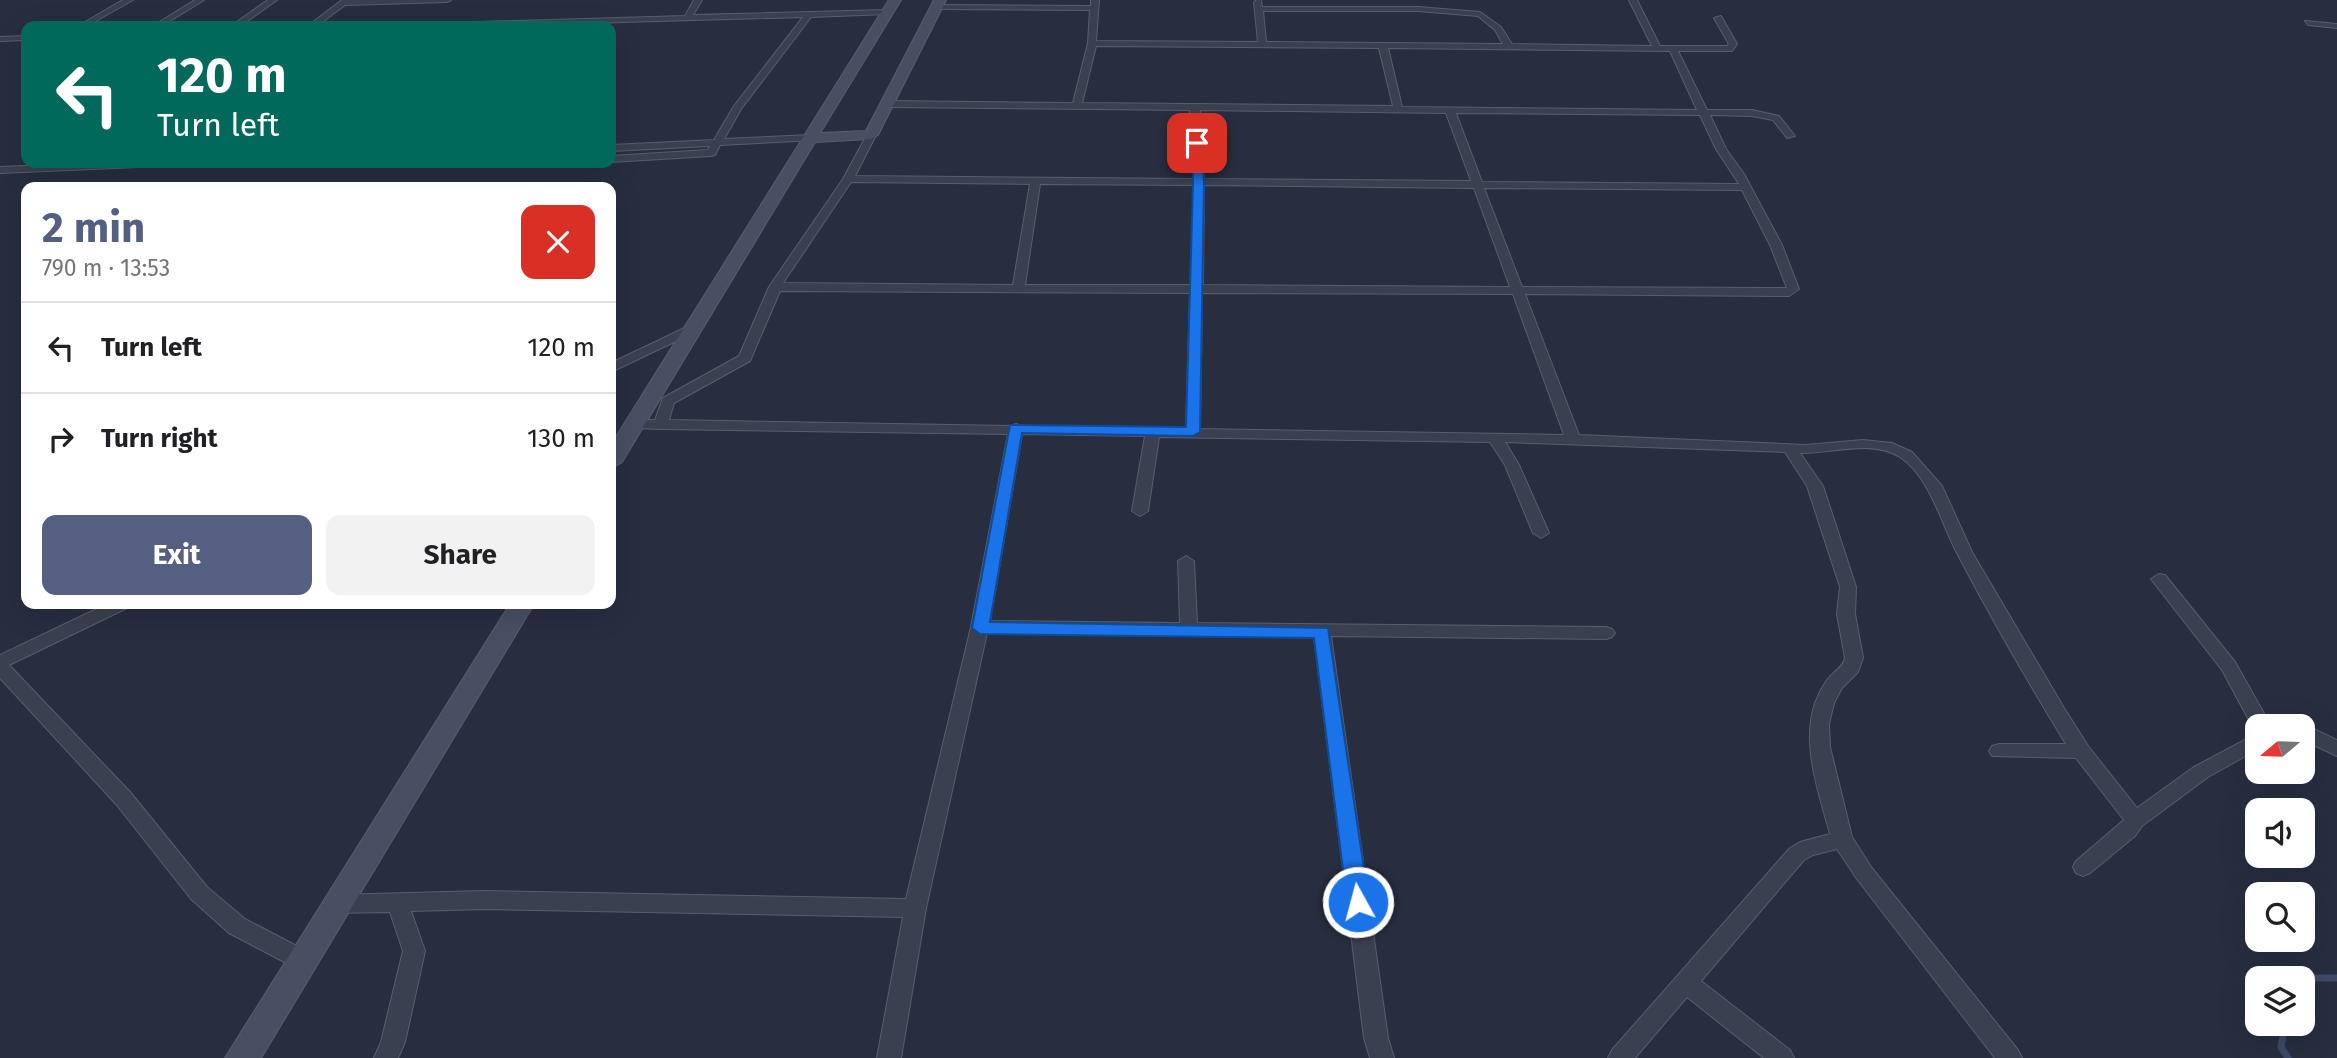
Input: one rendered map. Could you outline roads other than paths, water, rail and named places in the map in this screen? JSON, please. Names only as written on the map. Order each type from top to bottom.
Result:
[{"type":"main road","points":[[811,138],[871,135],[938,3]]},
{"type":"main road","points":[[616,453],[891,6]]},
{"type":"main road","points":[[242,1058],[334,904],[519,609]]},
{"type":"street","points":[[91,21],[129,0]]},
{"type":"street","points":[[165,21],[200,0]]},
{"type":"street","points":[[242,21],[273,0]]},
{"type":"street","points":[[319,21],[345,1],[447,0]]},
{"type":"street","points":[[687,18],[698,0]]},
{"type":"street","points":[[1413,0],[1418,9]]},
{"type":"street","points":[[1633,0],[1657,48]]},
{"type":"street","points":[[938,3],[1094,4],[1093,43],[1077,106]]},
{"type":"street","points":[[1262,45],[1258,5],[1418,9],[1480,14],[1498,29],[1509,47]]},
{"type":"street","points":[[602,21],[891,6]]},
{"type":"street","points":[[616,159],[711,153],[743,99],[804,12]]},
{"type":"street","points":[[1093,43],[1732,48],[1718,18]]},
{"type":"street","points":[[2308,23],[2337,26]]},
{"type":"street","points":[[0,39],[21,38]]},
{"type":"street","points":[[1383,46],[1398,110]]},
{"type":"street","points":[[775,287],[1019,286],[1789,292],[1793,289],[1790,278],[1673,49]]},
{"type":"street","points":[[887,104],[1766,114],[1779,120],[1790,136]]},
{"type":"street","points":[[1193,432],[1199,184],[1195,109]]},
{"type":"street","points":[[1450,110],[1573,439]]},
{"type":"street","points":[[660,425],[668,401],[746,358],[775,287],[848,179],[871,135]]},
{"type":"street","points":[[616,148],[811,138]]},
{"type":"street","points":[[0,170],[43,168]]},
{"type":"street","points":[[848,179],[1477,187],[1745,187]]},
{"type":"street","points":[[1019,286],[1034,183]]},
{"type":"street","points":[[616,366],[691,329]]},
{"type":"street","points":[[634,424],[1494,437],[1818,449],[1875,444],[1898,450],[1917,463],[1934,486],[1964,552],[2081,751],[2135,820]]},
{"type":"street","points":[[890,1058],[915,908],[980,628],[1016,428]]},
{"type":"street","points":[[1140,511],[1153,431]]},
{"type":"street","points":[[1494,437],[1512,465],[1541,533]]},
{"type":"street","points":[[1789,447],[1815,486],[1848,587],[1846,614],[1854,658],[1852,667],[1837,677],[1826,696],[1818,744],[1842,839],[1864,873],[2010,1058]]},
{"type":"street","points":[[1186,561],[1189,630]]},
{"type":"street","points":[[2159,579],[2230,667],[2255,714]]},
{"type":"street","points":[[111,609],[0,664],[123,798],[199,893],[237,926],[302,960]]},
{"type":"street","points":[[980,628],[1606,633]]},
{"type":"street","points":[[1322,632],[1376,1038],[1382,1058]]},
{"type":"street","points":[[2315,737],[2337,749]]},
{"type":"street","points":[[2083,867],[2128,830],[2135,820],[2201,772],[2245,747]]},
{"type":"street","points":[[1999,751],[2081,751]]},
{"type":"street","points":[[1619,1058],[1797,854],[1807,848],[1842,839]]},
{"type":"street","points":[[334,904],[484,900],[915,908]]},
{"type":"street","points":[[386,1058],[393,1042],[414,951],[398,903]]},
{"type":"street","points":[[1685,982],[1782,1058]]},
{"type":"waterway","points":[[2315,978],[2337,978]]},
{"type":"waterway","points":[[2283,1036],[2281,1047],[2288,1058]]}]
